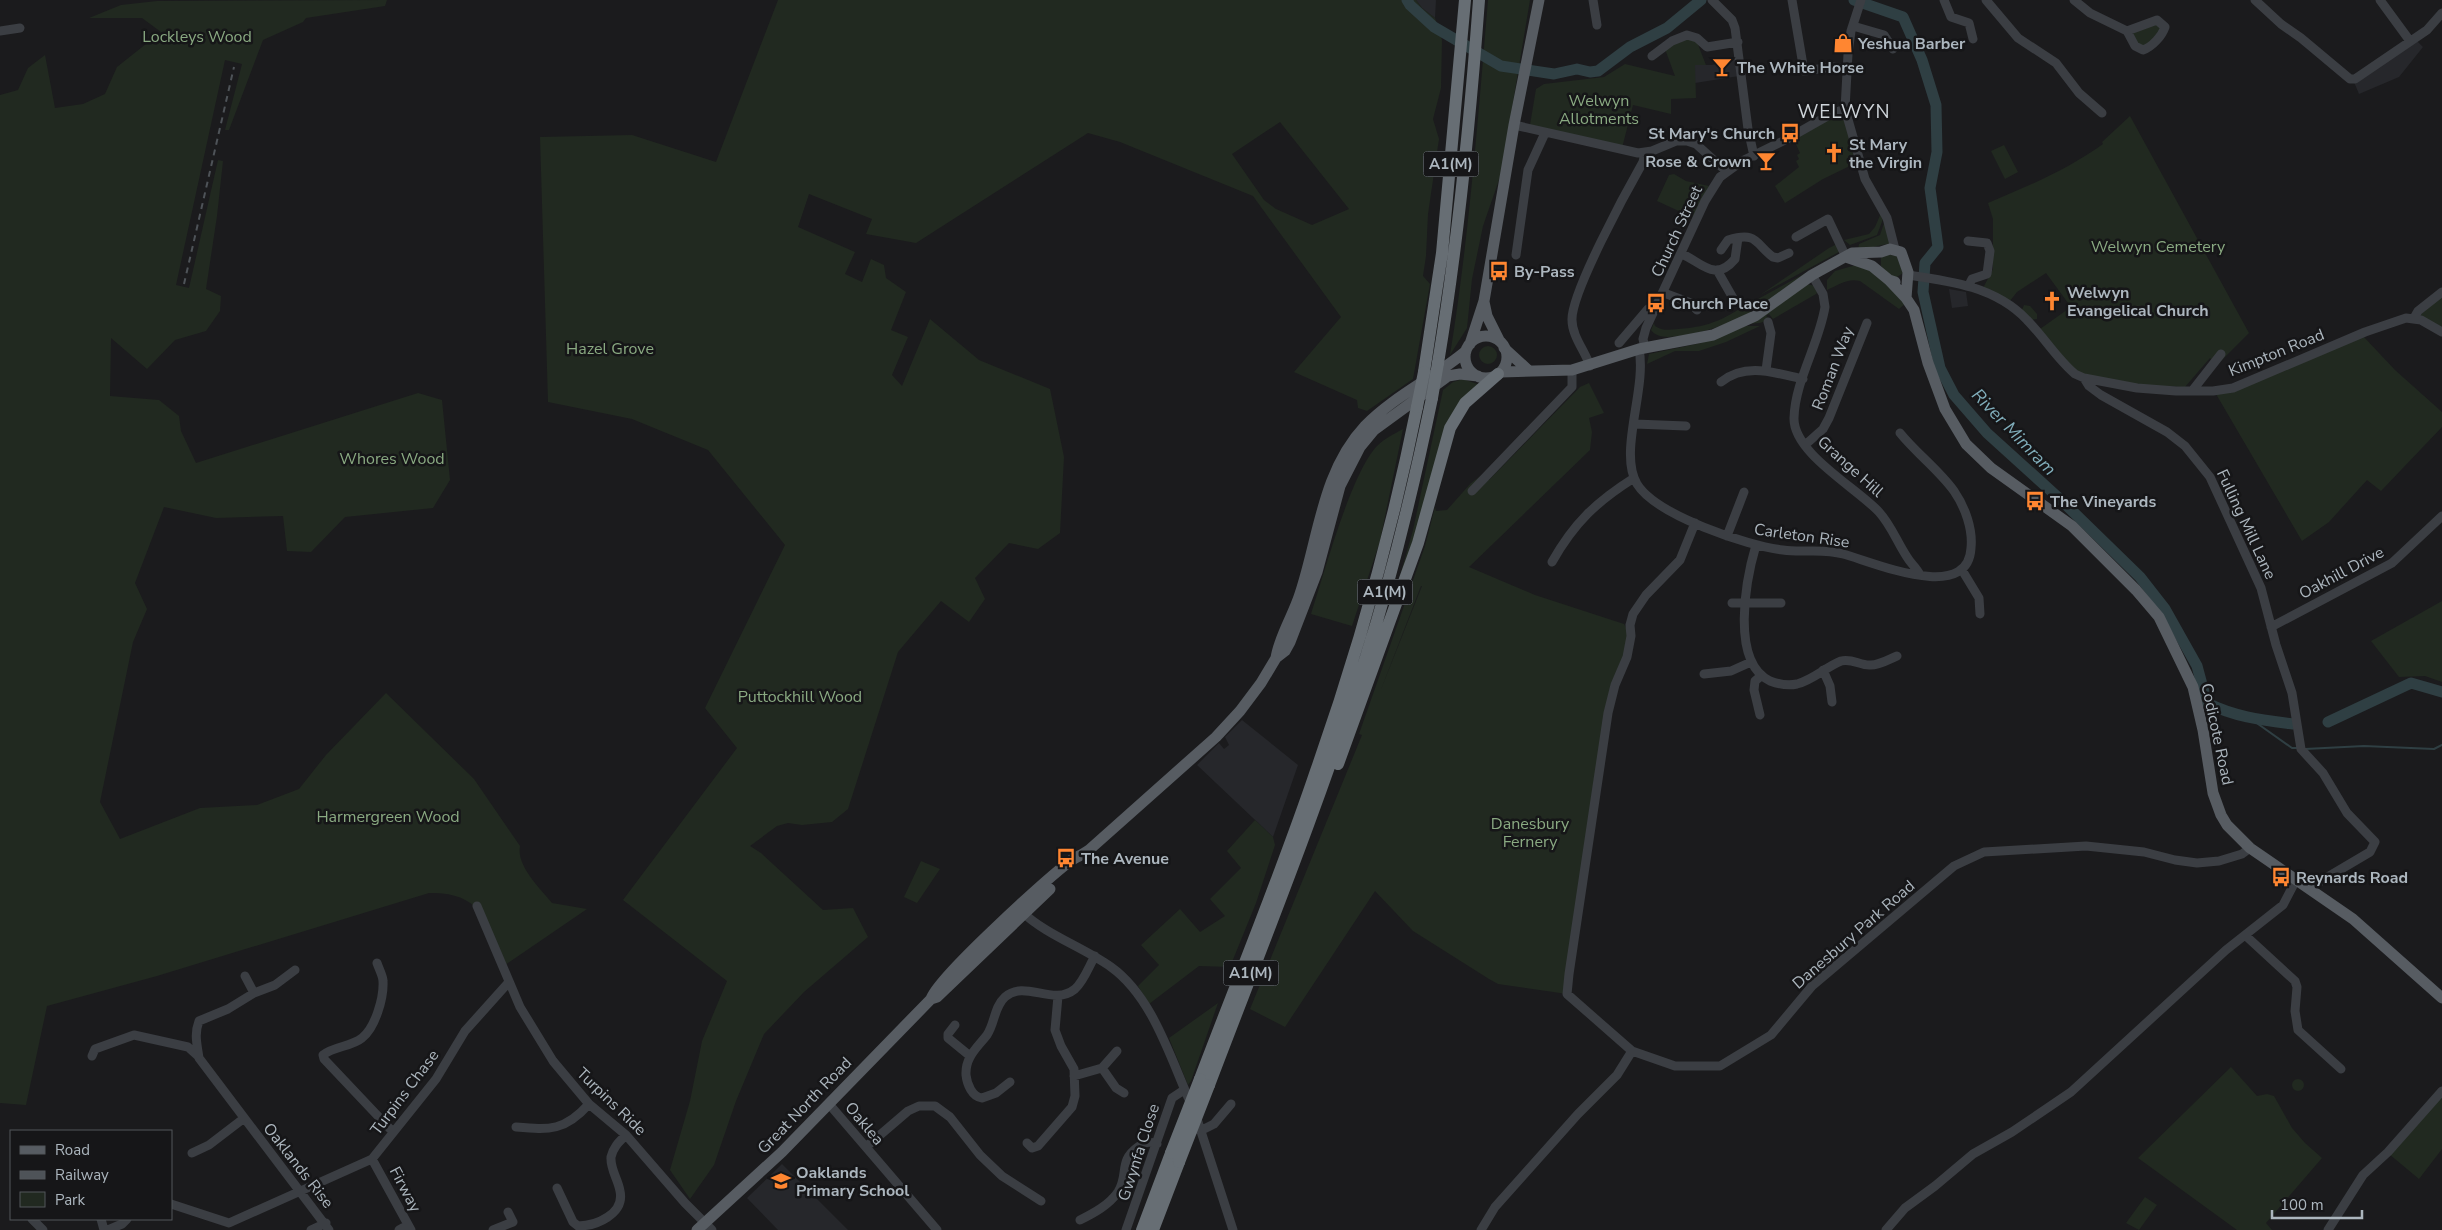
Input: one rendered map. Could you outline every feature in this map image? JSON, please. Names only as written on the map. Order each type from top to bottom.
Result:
[{"type":"highway","name":"A1(M)","points":[[1142,1230],[1175,1158],[1204,1082],[1316,773],[1340,702],[1375,585],[1404,471],[1424,372],[1442,253],[1460,75],[1465,0]]},
{"type":"highway","name":"A1(M)","points":[[1204,1082],[1324,782],[1367,655],[1402,533],[1432,398],[1455,253],[1479,0]]},
{"type":"highway","points":[[1294,861],[1317,820],[1360,708],[1418,543],[1450,428],[1465,403],[1499,373]]},
{"type":"highway","name":"A1(M)","points":[[1153,1230],[1175,1158]]},
{"type":"main road","points":[[1478,376],[1468,369],[1466,363],[1468,347],[1484,301],[1514,125],[1539,0]]},
{"type":"main road","points":[[1276,658],[1285,651],[1290,642],[1308,597],[1340,486],[1360,447],[1374,430],[1448,376],[1460,374],[1490,377],[1499,373],[1528,370],[1553,372],[1572,370],[1642,349],[1707,336],[1729,329],[1755,316],[1812,275],[1852,253],[1881,252],[1895,249],[1903,257],[1911,276],[1906,298]]},
{"type":"main road","points":[[1877,269],[1876,258],[1881,252]]},
{"type":"main road","points":[[1846,257],[1877,269],[1889,280],[1901,282],[1911,276]]},
{"type":"main road","name":"Codicote Road","points":[[1889,280],[1906,298],[1917,316],[1928,363],[1942,402],[1962,438],[1991,468],[2051,509],[2079,531],[2136,590],[2158,617],[2193,687],[2203,730],[2213,793],[2221,815],[2235,834],[2250,848],[2353,919],[2442,998]]},
{"type":"main road","points":[[1484,301],[1487,316],[1501,344],[1506,363],[1499,373]]},
{"type":"main road","points":[[1276,658],[1277,648],[1300,594],[1330,482],[1351,441],[1383,410],[1485,336],[1501,344],[1528,370]]},
{"type":"main road","name":"Great North Road","points":[[705,1228],[931,999],[938,996],[1021,910],[1076,865],[1080,857],[1216,737],[1240,711],[1261,683],[1276,658]]},
{"type":"street","points":[[1592,0],[1597,25]]},
{"type":"street","points":[[1712,0],[1733,22],[1738,42],[1748,129],[1754,156]]},
{"type":"street","points":[[1792,0],[1804,71],[1832,67],[1846,68]]},
{"type":"street","points":[[1944,0],[1951,17],[1970,23],[1972,39]]},
{"type":"street","points":[[1986,0],[2018,38],[2056,63],[2079,93],[2102,113]]},
{"type":"street","points":[[2074,0],[2090,14],[2128,31]]},
{"type":"street","points":[[2255,0],[2281,24],[2301,38],[2350,79],[2355,79],[2427,30],[2442,13]]},
{"type":"street","points":[[2380,0],[2410,41]]},
{"type":"street","points":[[1860,4],[1853,26],[1846,68],[1846,109],[1865,179],[1887,218],[1895,249]]},
{"type":"street","points":[[1853,26],[1884,35],[1893,49]]},
{"type":"street","points":[[0,31],[20,28]]},
{"type":"street","points":[[1652,56],[1677,38],[1687,34],[1694,36],[1707,47],[1738,42]]},
{"type":"street","name":"Church Street","points":[[1642,349],[1645,319],[1664,293],[1705,201],[1715,184],[1726,172],[1831,114],[1846,109]]},
{"type":"street","points":[[1514,125],[1595,145],[1644,153],[1676,141],[1687,141],[1696,144],[1726,172]]},
{"type":"street","points":[[1516,255],[1528,170],[1545,132]]},
{"type":"street","points":[[1590,366],[1573,327],[1572,313],[1621,202],[1643,162],[1644,153]]},
{"type":"street","points":[[1796,238],[1828,219],[1846,257]]},
{"type":"street","points":[[1682,254],[1703,267],[1717,270],[1727,266],[1735,258],[1738,238]]},
{"type":"street","points":[[1721,250],[1726,242],[1738,238],[1755,240],[1773,258],[1789,253]]},
{"type":"street","points":[[1968,241],[1987,244],[1990,251],[1987,274],[1972,279],[1969,285]]},
{"type":"street","points":[[1717,270],[1733,298]]},
{"type":"street","name":"Grange Hill","points":[[1812,275],[1823,294],[1824,307],[1796,399],[1794,421],[1796,431],[1805,445],[1837,476],[1878,511],[1890,526],[1908,560],[1920,575]]},
{"type":"street","name":"Fulling Mill Lane","points":[[1911,276],[1969,285],[1997,298],[2026,319],[2070,370],[2084,378],[2089,386],[2101,395],[2167,432],[2202,464],[2226,510],[2261,588],[2295,703],[2301,749],[2323,773],[2347,813],[2375,842],[2370,852],[2309,888]]},
{"type":"street","points":[[2442,292],[2418,311],[2414,318],[2442,332]]},
{"type":"street","points":[[1664,293],[1691,304],[1697,310]]},
{"type":"street","points":[[1619,343],[1645,319],[1648,309]]},
{"type":"street","name":"Kimpton Road","points":[[2084,378],[2137,388],[2192,391],[2233,388],[2365,332],[2414,318]]},
{"type":"street","points":[[1766,370],[1771,332],[1768,322]]},
{"type":"street","name":"Roman Way","points":[[1805,445],[1823,429],[1829,418],[1866,323]]},
{"type":"street","points":[[1552,562],[1564,540],[1587,512],[1634,478],[1631,461],[1642,369],[1642,349]]},
{"type":"street","points":[[2192,391],[2221,354]]},
{"type":"street","points":[[1472,491],[1572,387],[1572,370]]},
{"type":"street","points":[[1721,382],[1745,370],[1766,370],[1803,379]]},
{"type":"street","points":[[1634,424],[1686,426]]},
{"type":"street","points":[[1900,433],[1916,452],[1948,483],[1961,504],[1969,525],[1972,545],[1970,558],[1962,570],[1979,598],[1980,614]]},
{"type":"street","name":"Carleton Rise","points":[[1634,478],[1638,486],[1654,500],[1694,523],[1756,545],[1784,550],[1834,552],[1920,575],[1950,577],[1962,570]]},
{"type":"street","points":[[1727,536],[1744,492]]},
{"type":"street","name":"Oakhill Drive","points":[[2271,626],[2392,563],[2442,516]]},
{"type":"street","name":"Danesbury Park Road","points":[[1694,523],[1680,560],[1646,595],[1633,614],[1630,625],[1632,636],[1627,657],[1615,685],[1608,713],[1581,885],[1567,994],[1626,1048],[1675,1066],[1720,1066],[1771,1035],[1812,986],[1954,866],[1984,852],[2086,846],[2144,852],[2175,860],[2197,863],[2219,861],[2242,854],[2250,848]]},
{"type":"street","points":[[1756,545],[1747,578],[1745,603],[1747,650],[1751,662],[1760,676],[1773,682],[1796,684],[1846,659],[1876,665],[1897,656]]},
{"type":"street","points":[[1900,571],[1908,560]]},
{"type":"street","points":[[1732,603],[1781,603]]},
{"type":"street","points":[[1704,674],[1731,672],[1751,662]]},
{"type":"street","points":[[1823,670],[1830,686],[1832,702]]},
{"type":"street","points":[[1760,676],[1755,680],[1754,690],[1760,715]]},
{"type":"street","points":[[1886,1230],[1905,1208],[1973,1154],[2012,1132],[2071,1092],[2226,950],[2246,936],[2282,905],[2296,880]]},
{"type":"street","name":"Turpins Ride","points":[[477,906],[531,1028],[553,1061],[590,1104],[626,1135],[705,1228]]},
{"type":"street","points":[[1021,910],[1095,956],[1124,978],[1135,992],[1162,1036],[1200,1131],[1233,1230]]},
{"type":"street","points":[[2246,936],[2294,981],[2297,987],[2295,1011],[2298,1030],[2341,1069]]},
{"type":"street","points":[[1010,1082],[996,1093],[987,1097],[978,1097],[967,1082],[966,1071],[970,1056],[989,1032],[999,1005],[1009,994],[1028,991],[1058,996],[1068,993],[1076,987],[1095,956]]},
{"type":"street","points":[[377,963],[383,981],[372,1028],[362,1038],[353,1043],[329,1050],[323,1055],[324,1059],[393,1132]]},
{"type":"street","name":"Oaklands Rise","points":[[295,970],[275,985],[254,993],[228,1009],[199,1022],[196,1030],[199,1058],[243,1119],[328,1226]]},
{"type":"street","points":[[245,976],[254,993]]},
{"type":"street","name":"Turpins Chase","points":[[172,1204],[229,1223],[372,1159],[436,1079],[465,1031],[509,982]]},
{"type":"street","points":[[1027,1142],[1032,1148],[1038,1146],[1070,1110],[1075,1096],[1074,1069],[1060,1046],[1056,1030],[1058,996]]},
{"type":"street","points":[[955,1025],[948,1034],[948,1038],[970,1056]]},
{"type":"street","points":[[92,1056],[95,1049],[134,1035],[188,1047],[199,1058]]},
{"type":"street","points":[[1074,1076],[1102,1068],[1118,1051]]},
{"type":"street","points":[[1481,1230],[1495,1207],[1578,1114],[1617,1075],[1632,1051]]},
{"type":"street","points":[[1102,1068],[1116,1088],[1124,1093]]},
{"type":"street","name":"Gwynfa Close","points":[[1126,1230],[1172,1098],[1184,1090]]},
{"type":"street","points":[[2328,1230],[2363,1176],[2388,1152],[2442,1091]]},
{"type":"street","points":[[516,1127],[557,1128],[576,1118],[590,1104]]},
{"type":"street","name":"Oaklea","points":[[829,1104],[937,1230]]},
{"type":"street","points":[[1200,1131],[1214,1124],[1231,1104]]},
{"type":"street","points":[[866,1147],[908,1111],[919,1106],[935,1106],[950,1117],[980,1155],[1002,1176],[1042,1201]]},
{"type":"street","name":"Oaklands Rise","points":[[192,1153],[208,1145],[243,1119]]},
{"type":"street","points":[[557,1188],[573,1222],[578,1226],[595,1224],[608,1217],[620,1202],[621,1192],[613,1170],[612,1155],[614,1147],[626,1135]]},
{"type":"street","points":[[1080,1220],[1102,1207],[1119,1191],[1126,1159],[1135,1149],[1144,1143],[1157,1144]]},
{"type":"street","name":"Firway","points":[[372,1159],[410,1228],[399,1230]]},
{"type":"street","points":[[493,1230],[513,1222],[511,1214],[508,1212]]},
{"type":"street","points":[[33,1220],[43,1230]]},
{"type":"street","points":[[108,1230],[122,1224],[126,1220]]},
{"type":"street","points":[[311,1230],[328,1226]]},
{"type":"shaded area","points":[[1416,0],[1436,0],[1435,18],[1422,8]]},
{"type":"shaded area","points":[[2416,40],[2423,47],[2399,77],[2359,94],[2354,82]]},
{"type":"shaded area","points":[[1737,59],[1739,76],[1695,83],[1695,65],[1712,65]]},
{"type":"shaded area","points":[[1949,289],[1966,292],[1968,306],[1952,308]]},
{"type":"shaded area","points":[[1242,720],[1298,765],[1273,837],[1197,765],[1219,743],[1224,749],[1229,745],[1225,737]]},
{"type":"shaded area","name":"Oaklands Primary School","points":[[782,1164],[848,1230],[778,1230],[747,1198]]},
{"type":"green space","points":[[387,0],[385,6],[306,18],[303,22],[263,40],[229,130],[225,130],[242,64],[225,60],[176,285],[189,288],[218,160],[223,161],[206,289],[221,296],[220,311],[206,331],[175,340],[147,369],[111,338],[110,396],[159,400],[179,416],[181,431],[196,463],[418,393],[442,400],[450,480],[433,508],[345,517],[311,552],[287,551],[283,516],[216,518],[164,507],[135,583],[147,609],[133,642],[100,802],[120,839],[200,808],[257,805],[299,789],[326,755],[386,693],[474,779],[520,846],[520,854],[525,869],[552,903],[587,909],[505,965],[476,908],[466,900],[454,896],[429,893],[157,976],[47,1006],[26,1105],[0,1103],[0,95],[18,90],[28,68],[45,55],[55,108],[83,104],[105,94],[117,67],[161,32],[142,18],[89,18],[121,5],[157,1]]},
{"type":"green space","points":[[778,0],[1416,0],[1422,8],[1435,18],[1442,40],[1441,88],[1433,119],[1439,139],[1428,214],[1423,276],[1430,284],[1413,379],[1367,411],[1358,408],[1357,400],[1294,372],[1341,317],[1253,196],[1120,142],[1088,133],[916,243],[866,234],[872,219],[809,194],[798,227],[855,252],[845,274],[862,282],[871,259],[884,265],[886,278],[906,292],[891,330],[908,337],[892,375],[902,386],[930,319],[979,360],[1050,389],[1064,457],[1060,533],[1038,549],[1009,543],[975,578],[985,599],[969,622],[941,601],[898,652],[848,809],[832,822],[802,825],[788,823],[777,826],[750,846],[761,853],[823,910],[853,908],[868,937],[804,992],[764,1034],[736,1101],[714,1165],[690,1199],[670,1170],[690,1101],[702,1041],[727,981],[623,900],[737,748],[705,708],[785,545],[708,450],[632,419],[548,402],[540,137],[632,135],[716,162]],"holes":[[[1280,122],[1349,209],[1312,225],[1276,209],[1264,200],[1232,154]]]},
{"type":"green space","points":[[1488,0],[1530,0],[1501,174],[1483,226],[1472,279],[1467,328],[1450,355],[1468,223]]},
{"type":"green space","points":[[2156,23],[2162,26],[2148,46],[2140,47],[2133,34],[2134,32]]},
{"type":"green space","name":"Welwyn Allotments","points":[[1683,37],[1697,42],[1706,65],[1695,65],[1696,98],[1671,99],[1671,114],[1633,105],[1622,148],[1530,125],[1536,89],[1544,84],[1604,77],[1625,64],[1675,76],[1665,49]]},
{"type":"green space","name":"Welwyn Cemetery","points":[[2130,116],[2249,333],[2217,365],[2210,358],[2185,387],[2144,385],[2098,379],[2075,370],[2065,362],[2040,329],[2071,307],[2046,273],[2017,292],[2009,302],[1983,288],[1993,269],[1993,219],[1988,203],[2047,177],[2075,162],[2103,144],[2102,142]]},
{"type":"green space","points":[[1833,117],[1843,119],[1845,123],[1856,163],[1823,179],[1785,203],[1775,186],[1799,167],[1796,161],[1799,159],[1797,155],[1800,153],[1794,140]]},
{"type":"green space","points":[[2004,145],[2018,172],[2005,179],[1991,151]]},
{"type":"green space","points":[[1674,174],[1686,181],[1709,186],[1694,218],[1657,201],[1669,175]]},
{"type":"green space","points":[[1881,213],[1883,219],[1877,235],[1850,245],[1844,240],[1869,234],[1875,227]]},
{"type":"green space","points":[[1885,220],[1892,243],[1858,250],[1859,244],[1880,235]]},
{"type":"green space","points":[[1839,243],[1839,252],[1760,295],[1829,248]]},
{"type":"green space","points":[[1885,254],[1897,256],[1903,273],[1894,279],[1881,266],[1881,258]]},
{"type":"green space","points":[[1826,262],[1758,308],[1722,325],[1702,332],[1672,337],[1657,335],[1651,330],[1654,323],[1658,328],[1669,330],[1709,324],[1754,299],[1758,304],[1760,302],[1758,299]]},
{"type":"green space","points":[[1856,265],[1872,269],[1906,303],[1899,309],[1860,281],[1855,280],[1847,281],[1827,290],[1827,280],[1835,271]]},
{"type":"green space","points":[[1807,284],[1815,286],[1818,291],[1816,294],[1773,319],[1769,314],[1766,316],[1770,319],[1760,323],[1745,324]]},
{"type":"green space","points":[[2442,296],[2442,330],[2420,315]]},
{"type":"green space","points":[[2024,305],[2030,306],[2037,314],[2037,319],[2031,320],[2022,310]]},
{"type":"green space","points":[[1746,326],[1760,326],[1726,342],[1699,351],[1675,351],[1647,364],[1649,354],[1701,343]]},
{"type":"green space","points":[[2362,335],[2395,370],[2442,412],[2442,427],[2381,491],[2367,480],[2329,522],[2302,541],[2216,394]]},
{"type":"green space","points":[[1488,346],[1494,349],[1497,355],[1494,361],[1488,364],[1482,361],[1479,355],[1482,349]]},
{"type":"green space","points":[[1463,379],[1480,385],[1463,401],[1399,579],[1413,530],[1443,390],[1453,382]]},
{"type":"green space","name":"Danesbury Fernery","points":[[1589,383],[1604,413],[1589,418],[1592,432],[1590,450],[1469,567],[1535,595],[1624,624],[1631,636],[1615,685],[1567,994],[1498,984],[1413,931],[1375,891],[1285,1027],[1250,1009],[1362,735],[1359,734],[1425,546],[1435,507],[1436,511],[1447,510],[1471,483],[1483,474],[1489,480],[1580,387]],"holes":[[[1421,586],[1422,586],[1380,692]]]},
{"type":"green space","points":[[1403,429],[1380,541],[1352,626],[1311,614],[1348,500],[1367,459],[1386,438]]},
{"type":"green space","points":[[2442,601],[2442,682],[2425,676],[2399,677],[2371,641]]},
{"type":"green space","points":[[1255,820],[1273,837],[1275,845],[1256,903],[1230,967],[1199,966],[1149,1004],[1138,986],[1159,965],[1141,945],[1180,909],[1200,932],[1225,916],[1210,899],[1241,868],[1227,851]]},
{"type":"green space","points":[[921,861],[940,869],[917,903],[904,897]]},
{"type":"green space","points":[[1218,1003],[1191,1081],[1188,1085],[1169,1038]]},
{"type":"green space","points":[[2231,1067],[2257,1096],[2267,1094],[2274,1096],[2292,1128],[2322,1158],[2266,1223],[2272,1230],[2237,1230],[2138,1158]]},
{"type":"green space","points":[[2298,1079],[2304,1085],[2298,1091],[2292,1085]]},
{"type":"green space","points":[[2442,1096],[2442,1149],[2419,1179],[2389,1154]]},
{"type":"green space","points":[[2145,1197],[2157,1205],[2139,1230],[2126,1223]]},
{"type":"waterway","name":"River Mimram","points":[[1407,0],[1434,27],[1501,66],[1554,74],[1577,69],[1590,72],[1598,71],[1630,47],[1667,28],[1701,0]]},
{"type":"waterway","name":"River Mimram","points":[[1854,0],[1903,17],[1922,60],[1936,105],[1937,152],[1930,188],[1938,247],[1925,263],[1923,292],[1940,368],[1954,395],[1987,433],[2061,500],[2140,577],[2165,609],[2197,666],[2207,703],[2238,715],[2293,724]]},
{"type":"waterway","name":"River Mimram","points":[[2328,722],[2411,683],[2442,692]]},
{"type":"waterway","points":[[2251,719],[2292,748],[2298,748]]},
{"type":"waterway","points":[[2305,749],[2364,746],[2434,749],[2442,745]]},
{"type":"railway","points":[[184,284],[234,67]]},
{"type":"place","name":"Yeshua Barber","points":[[1843,43]]},
{"type":"place","name":"The White Horse","points":[[1722,67]]},
{"type":"place","name":"St Mary's Church","points":[[1790,133]]},
{"type":"place","name":"St Mary the Virgin","points":[[1834,153]]},
{"type":"place","name":"Rose & Crown","points":[[1766,161]]},
{"type":"place","name":"By-Pass","points":[[1499,271]]},
{"type":"place","name":"Welwyn Evangelical Church","points":[[2052,301]]},
{"type":"place","name":"Church Place","points":[[1656,303]]},
{"type":"place","name":"The Vineyards","points":[[2035,501]]},
{"type":"place","name":"The Avenue","points":[[1066,858]]},
{"type":"place","name":"Reynards Road","points":[[2281,877]]},
{"type":"place","name":"Oaklands Primary School","points":[[781,1181]]},
{"type":"district","name":"WELWYN","points":[[1844,111]]},
{"type":"park label","name":"Lockleys Wood","points":[[197,36]]},
{"type":"park label","name":"Hazel Grove","points":[[610,348]]},
{"type":"park label","name":"Whores Wood","points":[[392,458]]},
{"type":"park label","name":"Puttockhill Wood","points":[[800,696]]},
{"type":"park label","name":"Harmergreen Wood","points":[[388,816]]}]
